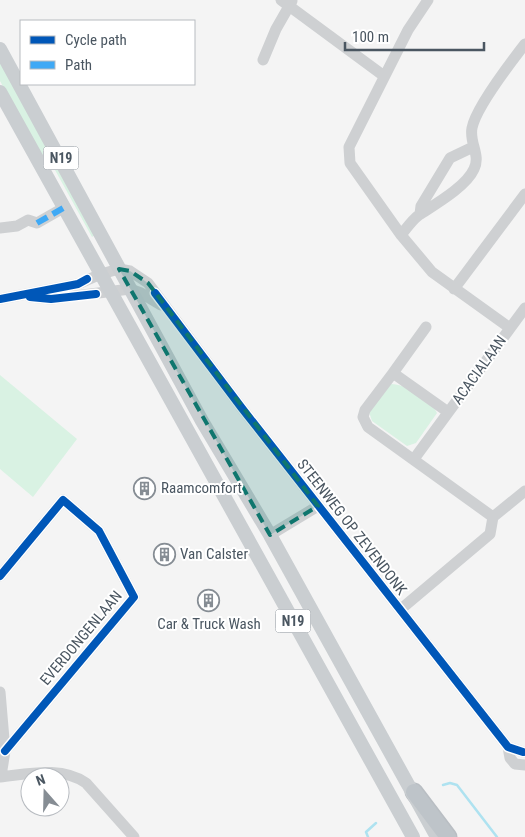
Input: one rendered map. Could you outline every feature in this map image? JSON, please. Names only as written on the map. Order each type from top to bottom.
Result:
[{"type":"highway","points":[[414,792],[448,837]]},
{"type":"main road","name":"N19","points":[[0,48],[202,421],[270,535],[414,792],[437,837]]},
{"type":"main road","name":"N19","points":[[0,92],[413,837]]},
{"type":"street","points":[[428,0],[408,30],[384,76],[349,147],[348,156],[350,163],[401,235],[432,272],[510,328]]},
{"type":"street","points":[[263,60],[288,2],[384,76]]},
{"type":"street","points":[[401,235],[420,214],[435,206],[473,171],[477,158],[473,147],[472,128],[475,120],[497,83],[525,44]]},
{"type":"street","points":[[420,214],[421,206],[450,158],[473,147]]},
{"type":"street","points":[[454,289],[525,194]]},
{"type":"street","points":[[0,228],[18,226],[28,220],[37,223],[65,207]]},
{"type":"street","points":[[0,299],[78,284],[119,269]]},
{"type":"street","name":"STEENWEG OP ZEVENDONK","points":[[119,269],[130,271],[148,283],[396,607],[402,609],[508,747],[524,758]]},
{"type":"street","points":[[13,295],[51,299],[112,293],[130,289]]},
{"type":"street","name":"STEENWEG OP ZEVENDONK","points":[[130,289],[141,293],[166,308]]},
{"type":"street","name":"ACACIALAAN","points":[[414,459],[525,308]]},
{"type":"street","points":[[426,327],[365,410],[363,417],[368,427],[493,517]]},
{"type":"street","name":"ACACIALAAN","points":[[393,373],[448,412]]},
{"type":"street","points":[[402,609],[490,534],[493,517],[525,491]]},
{"type":"street","name":"EVERDONGENLAAN","points":[[0,576],[63,500],[99,531],[134,596],[5,751]]},
{"type":"street","points":[[270,535],[318,506]]},
{"type":"street","points":[[0,692],[5,751],[1,776],[63,772],[78,777],[86,782],[134,837]]},
{"type":"highlighted area","points":[[119,269],[130,271],[148,283],[318,506],[270,535]]},
{"type":"green space","points":[[0,62],[95,235],[92,237],[55,170],[41,156],[0,81]]},
{"type":"green space","points":[[0,375],[77,439],[33,497],[0,469]]},
{"type":"green space","points":[[391,384],[417,393],[437,413],[416,443],[407,446],[372,421],[369,412]]},
{"type":"waterway","points":[[443,785],[450,783],[457,785],[497,837]]},
{"type":"waterway","points":[[368,837],[366,832],[376,823]]},
{"type":"marked path","points":[[37,223],[65,207]]},
{"type":"cycle path","points":[[0,299],[78,284],[87,279]]},
{"type":"cycle path","points":[[155,293],[241,407],[508,747],[523,752]]},
{"type":"cycle path","points":[[30,297],[51,299],[96,294]]},
{"type":"cycle path","points":[[0,576],[63,500],[99,531],[134,597],[5,751]]},
{"type":"place","name":"Raamcomfort","points":[[145,488]]},
{"type":"place","name":"Van Calster","points":[[164,554]]},
{"type":"place","name":"Car & Truck Wash","points":[[209,601]]}]
